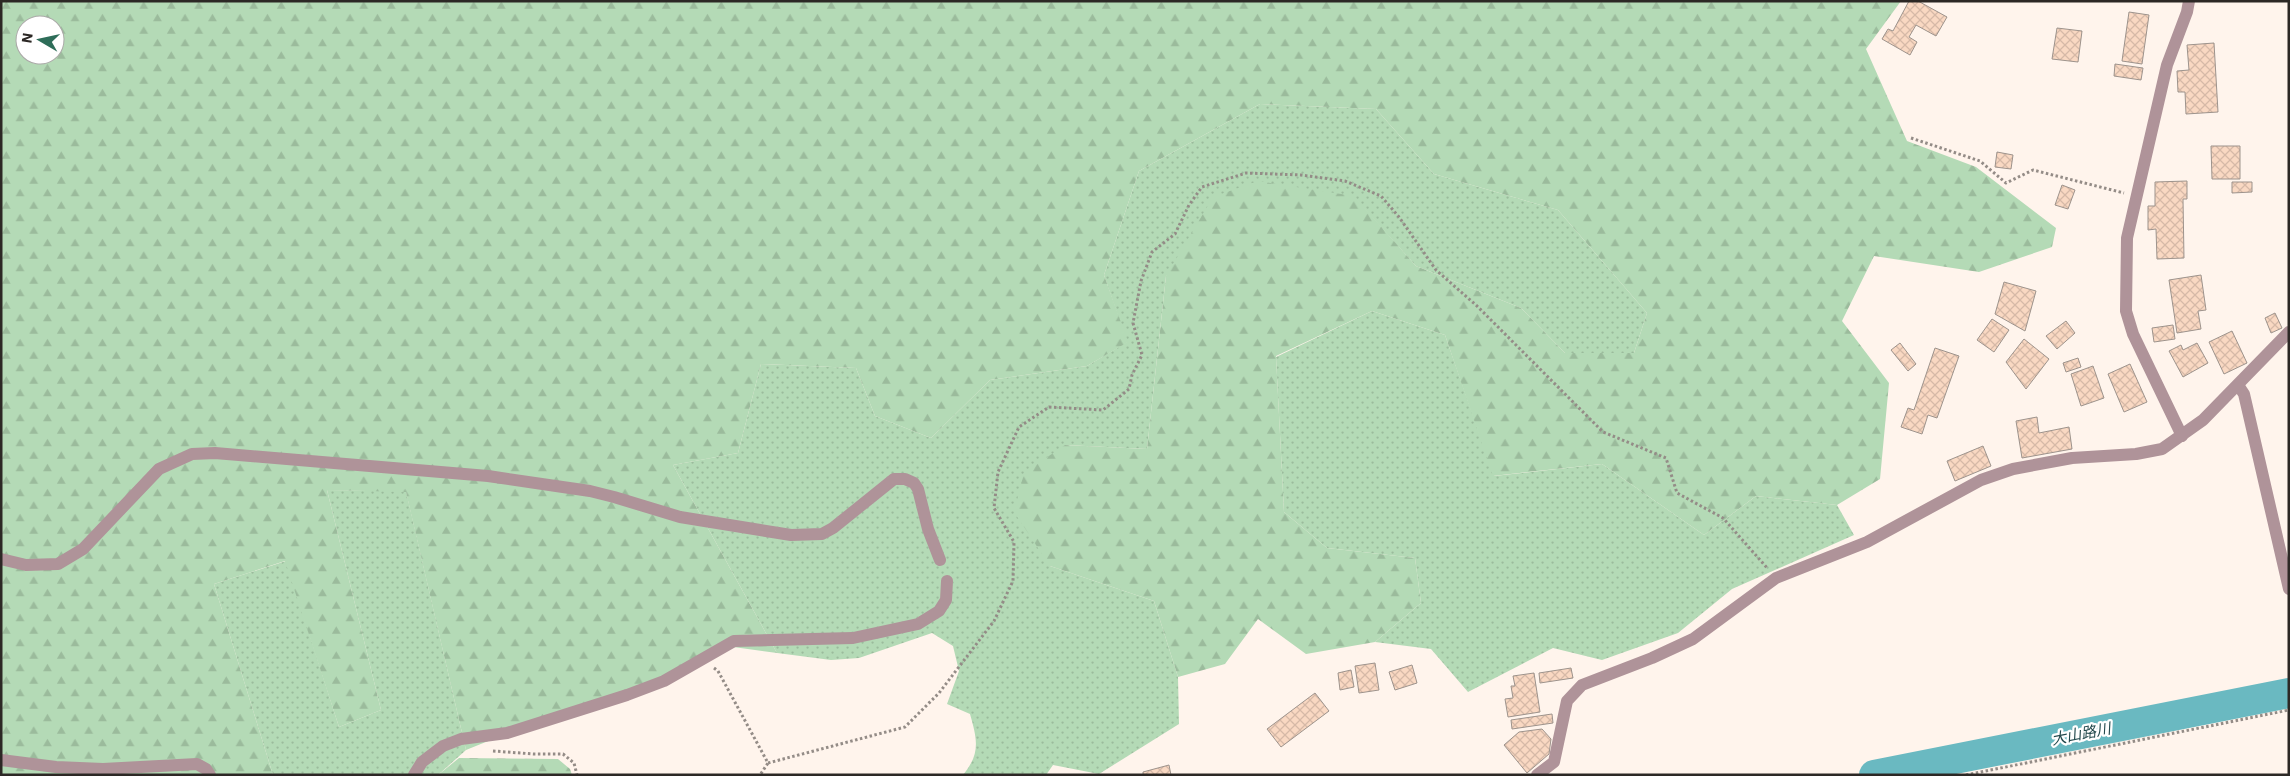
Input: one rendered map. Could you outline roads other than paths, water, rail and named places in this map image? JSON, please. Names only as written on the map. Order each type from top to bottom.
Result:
[{"type":"street","points":[[2182,436],[2133,334],[2126,311],[2127,238],[2168,65],[2187,12],[2189,1]]},
{"type":"street","points":[[1537,775],[1554,762],[1567,701],[1582,685],[1693,639],[1776,578],[1867,542],[1982,480],[2005,472],[2072,458],[2136,454],[2162,449],[2203,420],[2289,332]]},
{"type":"street","points":[[2238,385],[2244,394],[2289,589]]},
{"type":"street","points":[[1,559],[26,565],[58,564],[83,549],[159,469],[192,454],[215,453],[488,476],[590,491],[680,517],[791,535],[822,534],[833,528],[894,479],[904,479],[914,483],[918,489],[928,529],[940,560]]},
{"type":"street","points":[[414,775],[422,762],[443,746],[461,739],[507,733],[619,698],[664,681],[734,641],[852,638],[918,624],[928,619],[946,600],[947,581]]},
{"type":"street","points":[[1,760],[56,767],[102,769],[197,764],[206,769],[210,775]]},
{"type":"waterway","name":"大山路川","points":[[1874,775],[2289,693]]}]
